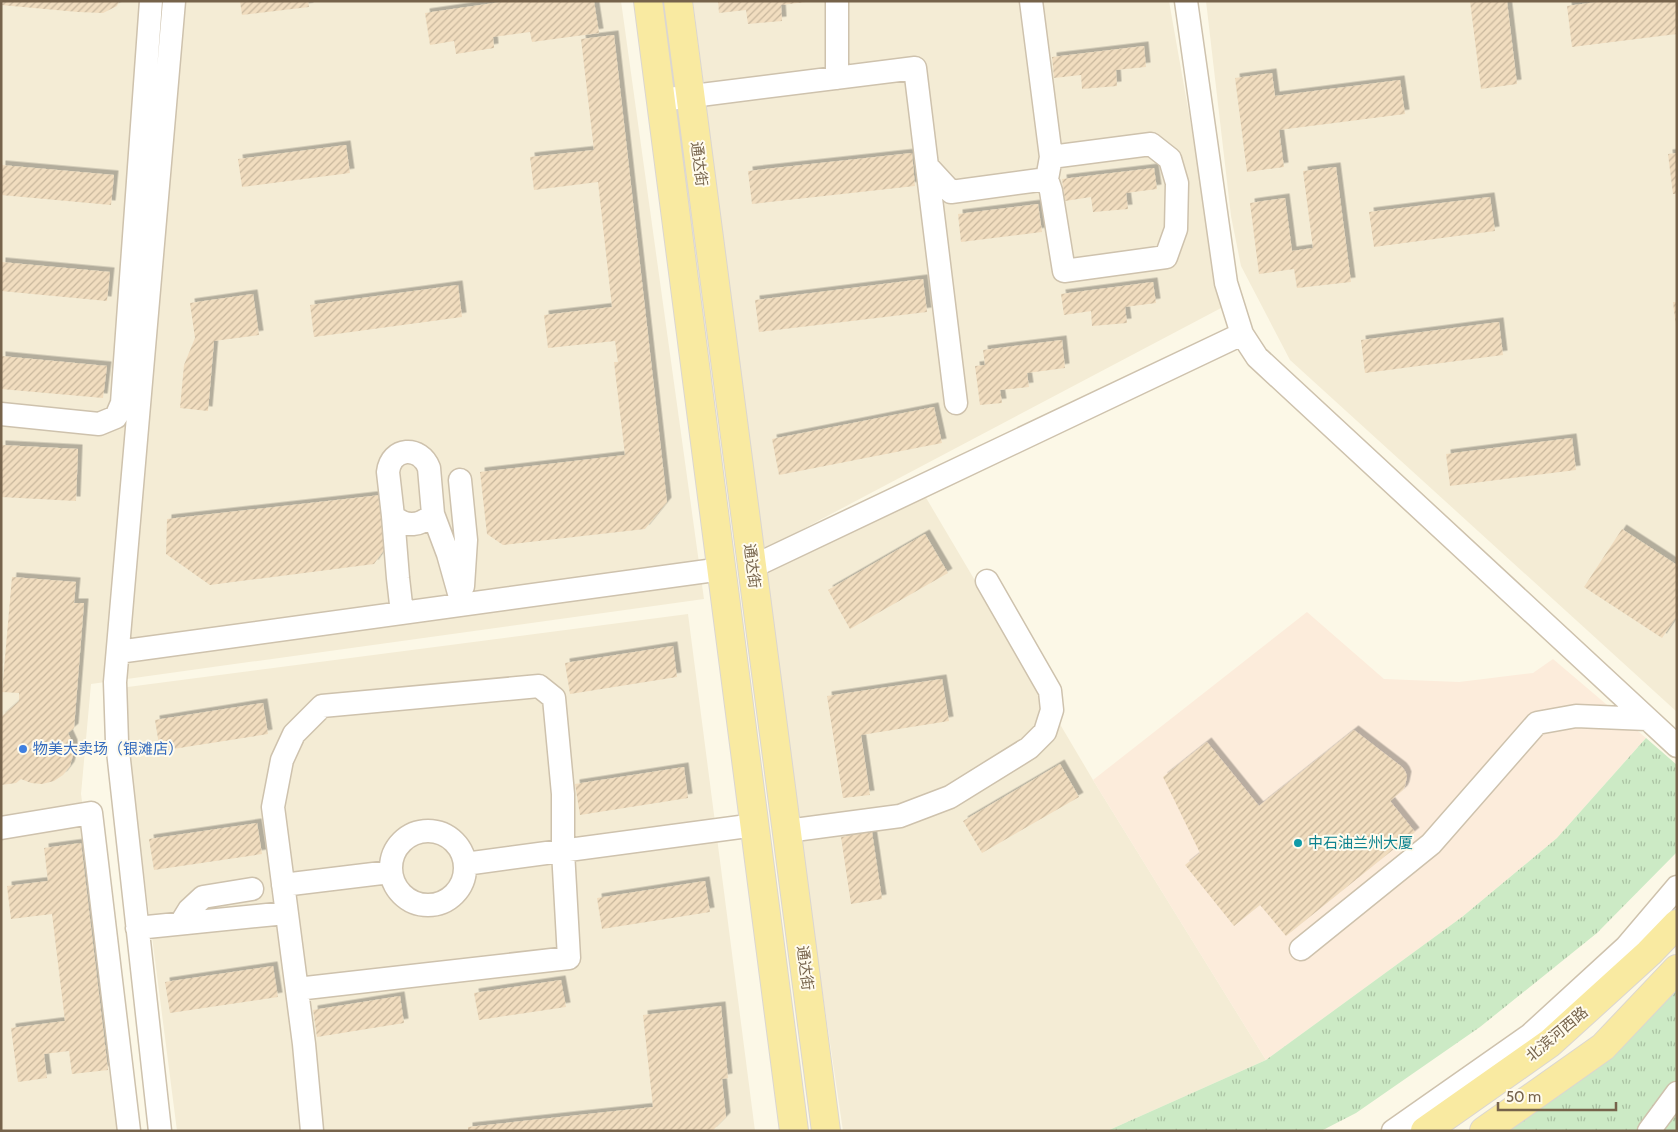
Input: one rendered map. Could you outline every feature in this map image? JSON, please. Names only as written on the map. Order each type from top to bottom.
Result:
[{"type":"main road","name":"通达街","points":[[648,1],[794,1131]]},
{"type":"main road","name":"通达街","points":[[678,1],[826,1131]]},
{"type":"main road","name":"北滨河西路","points":[[1425,1131],[1550,1043],[1649,953],[1677,924]]},
{"type":"main road","points":[[1484,1131],[1603,1048],[1677,969]]},
{"type":"street","points":[[1,414],[99,424],[116,417],[122,403],[151,1]]},
{"type":"street","points":[[160,1131],[117,742],[115,682],[174,1]]},
{"type":"street","points":[[837,1],[838,78]]},
{"type":"street","points":[[1031,1],[1051,157],[1046,179],[1051,191],[1064,271],[1166,257],[1176,229],[1177,183],[1170,159],[1151,144],[1051,157]]},
{"type":"street","points":[[1186,1],[1226,283],[1242,334],[1257,357],[1677,746]]},
{"type":"street","points":[[661,100],[914,68],[956,403]]},
{"type":"street","points":[[927,166],[951,192],[1046,179]]},
{"type":"street","points":[[752,568],[1242,334]]},
{"type":"street","points":[[402,613],[388,466],[396,456],[408,452],[422,456],[427,462],[433,514],[448,554],[462,604]]},
{"type":"street","points":[[460,480],[466,540],[462,604]]},
{"type":"street","points":[[393,516],[403,523],[414,525],[422,523],[433,514]]},
{"type":"street","points":[[118,652],[722,569]]},
{"type":"street","points":[[787,831],[900,816],[950,797],[1029,748],[1045,732],[1052,710],[1050,691],[987,581]]},
{"type":"street","points":[[297,989],[568,958],[563,794],[554,698],[539,686],[322,706],[294,734],[282,760],[273,806],[304,1044],[312,1131]]},
{"type":"street","points":[[1301,949],[1431,844],[1537,724],[1576,716],[1648,719]]},
{"type":"street","points":[[1,828],[91,814],[129,1131]]},
{"type":"street","points":[[465,864],[755,825]]},
{"type":"street","points":[[424,831],[438,832],[451,839],[460,850],[465,864],[463,878],[457,891],[446,901],[432,905],[417,904],[404,897],[395,886],[390,872],[392,858],[399,845],[410,835],[424,831]]},
{"type":"street","points":[[283,885],[390,872]]},
{"type":"street","points":[[1394,1131],[1530,1035],[1626,947],[1677,887]]},
{"type":"street","points":[[181,923],[189,910],[203,897],[252,889]]},
{"type":"street","points":[[137,928],[286,913]]},
{"type":"street","points":[[1649,1131],[1677,1092]]},
{"type":"shaded area","points":[[1,1],[621,1],[704,599],[91,684],[81,794],[128,1131],[1,1131]]},
{"type":"shaded area","points":[[693,1],[1169,1],[1223,307],[763,550]]},
{"type":"shaded area","points":[[1206,1],[1677,1],[1677,712],[1290,360],[1241,266],[1231,216]]},
{"type":"shaded area","points":[[925,496],[1093,780],[1266,1060],[1107,1131],[843,1131],[761,575]]},
{"type":"shaded area","points":[[1307,612],[1384,679],[1459,682],[1533,673],[1553,659],[1646,738],[1557,838],[1462,917],[1266,1060],[1093,780]]},
{"type":"shaded area","points":[[688,614],[755,1131],[177,1131],[120,688]]},
{"type":"green space","points":[[1646,738],[1677,765],[1677,852],[1597,933],[1480,1027],[1356,1113],[1321,1131],[1107,1131],[1266,1060],[1462,917],[1557,838]]},
{"type":"green space","points":[[1677,969],[1677,1131],[1496,1131]]},
{"type":"building","points":[[1,1],[119,1],[117,6],[103,13],[1,5]]},
{"type":"building","points":[[240,1],[308,1],[309,7],[242,15]]},
{"type":"building","points":[[508,1],[594,1],[599,33],[532,42],[530,32],[493,37],[494,48],[456,54],[454,41],[430,45],[425,13]]},
{"type":"building","points":[[718,1],[806,2],[781,5],[782,21],[748,24],[746,10],[719,13]]},
{"type":"building","points":[[1470,1],[1507,1],[1517,84],[1481,89]]},
{"type":"building","points":[[1604,1],[1677,1],[1677,34],[1572,47],[1567,6]]},
{"type":"building","points":[[614,35],[667,502],[645,529],[503,545],[487,534],[480,472],[625,455],[614,362],[618,362],[615,341],[548,348],[544,315],[612,307],[598,182],[534,190],[530,157],[594,150],[581,39]]},
{"type":"building","points":[[1144,46],[1146,67],[1116,70],[1117,86],[1082,89],[1081,75],[1054,78],[1052,57]]},
{"type":"building","points":[[1272,73],[1275,96],[1400,80],[1405,114],[1279,130],[1284,167],[1247,172],[1235,78]]},
{"type":"building","points":[[346,145],[350,173],[242,187],[238,159]]},
{"type":"building","points":[[912,153],[915,186],[752,204],[748,171]]},
{"type":"building","points":[[1677,153],[1677,194],[1673,194],[1668,154]]},
{"type":"building","points":[[1,165],[114,175],[111,205],[1,195]]},
{"type":"building","points":[[1336,167],[1351,282],[1297,288],[1294,269],[1259,274],[1250,203],[1285,198],[1292,251],[1313,248],[1303,171]]},
{"type":"building","points":[[1154,168],[1157,189],[1126,193],[1128,209],[1093,212],[1091,197],[1065,201],[1062,179]]},
{"type":"building","points":[[1490,197],[1495,231],[1374,247],[1369,212]]},
{"type":"building","points":[[1038,204],[1042,232],[961,242],[958,214]]},
{"type":"building","points":[[1,262],[110,272],[107,301],[1,291]]},
{"type":"building","points":[[923,279],[927,312],[759,332],[755,300]]},
{"type":"building","points":[[1153,282],[1156,303],[1125,307],[1127,323],[1092,326],[1091,311],[1064,315],[1061,294]]},
{"type":"building","points":[[458,285],[462,317],[314,337],[310,305]]},
{"type":"building","points":[[253,294],[259,335],[214,341],[208,411],[180,408],[184,365],[195,338],[190,303]]},
{"type":"building","points":[[1673,302],[1677,302],[1677,326],[1676,326]]},
{"type":"building","points":[[1499,322],[1503,355],[1365,373],[1361,340]]},
{"type":"building","points":[[1062,340],[1065,368],[1027,373],[1029,387],[1000,390],[1002,403],[980,405],[975,366],[985,365],[983,350]]},
{"type":"building","points":[[1,356],[107,366],[103,398],[1,389]]},
{"type":"building","points":[[934,407],[942,443],[779,475],[772,439]]},
{"type":"building","points":[[1572,438],[1576,470],[1450,486],[1446,454]]},
{"type":"building","points":[[1,445],[78,449],[76,501],[1,497]]},
{"type":"building","points":[[381,495],[386,547],[374,564],[210,585],[166,554],[167,519]]},
{"type":"building","points":[[1622,529],[1677,565],[1677,616],[1662,638],[1584,587]]},
{"type":"building","points":[[925,534],[948,573],[850,629],[828,590]]},
{"type":"building","points":[[12,577],[76,582],[74,603],[84,603],[74,728],[68,733],[73,744],[73,755],[70,766],[63,775],[54,781],[42,784],[31,783],[21,779],[16,783],[1,785],[1,717],[19,701],[19,693],[2,692]]},
{"type":"building","points":[[673,646],[677,677],[570,694],[565,663]]},
{"type":"building","points":[[942,679],[949,721],[861,735],[870,795],[843,798],[827,696]]},
{"type":"building","points":[[263,703],[268,734],[160,751],[155,720]]},
{"type":"building","name":"中石油兰州大厦","points":[[1354,730],[1405,771],[1407,776],[1403,790],[1390,801],[1415,832],[1286,936],[1260,905],[1234,926],[1185,865],[1200,853],[1163,777],[1207,742],[1259,806]]},
{"type":"building","points":[[1060,764],[1079,797],[982,853],[963,821]]},
{"type":"building","points":[[684,767],[688,798],[580,815],[575,784]]},
{"type":"building","points":[[257,823],[262,854],[154,870],[149,839]]},
{"type":"building","points":[[872,832],[882,899],[851,904],[841,837]]},
{"type":"building","points":[[81,843],[108,1070],[72,1074],[69,1051],[44,1054],[47,1078],[18,1082],[11,1028],[65,1021],[52,914],[11,919],[7,886],[48,881],[44,848]]},
{"type":"building","points":[[705,881],[710,912],[602,929],[597,898]]},
{"type":"building","points":[[273,966],[278,997],[170,1013],[165,982]]},
{"type":"building","points":[[561,980],[566,1007],[479,1020],[474,993]]},
{"type":"building","points":[[400,996],[404,1023],[317,1037],[313,1010]]},
{"type":"building","points":[[721,1006],[728,1078],[722,1079],[726,1117],[712,1131],[468,1131],[468,1127],[653,1107],[643,1015]]},
{"type":"place","name":"物美大卖场（银滩店）","points":[[23,749]]},
{"type":"place","name":"中石油兰州大厦","points":[[1298,843]]}]
